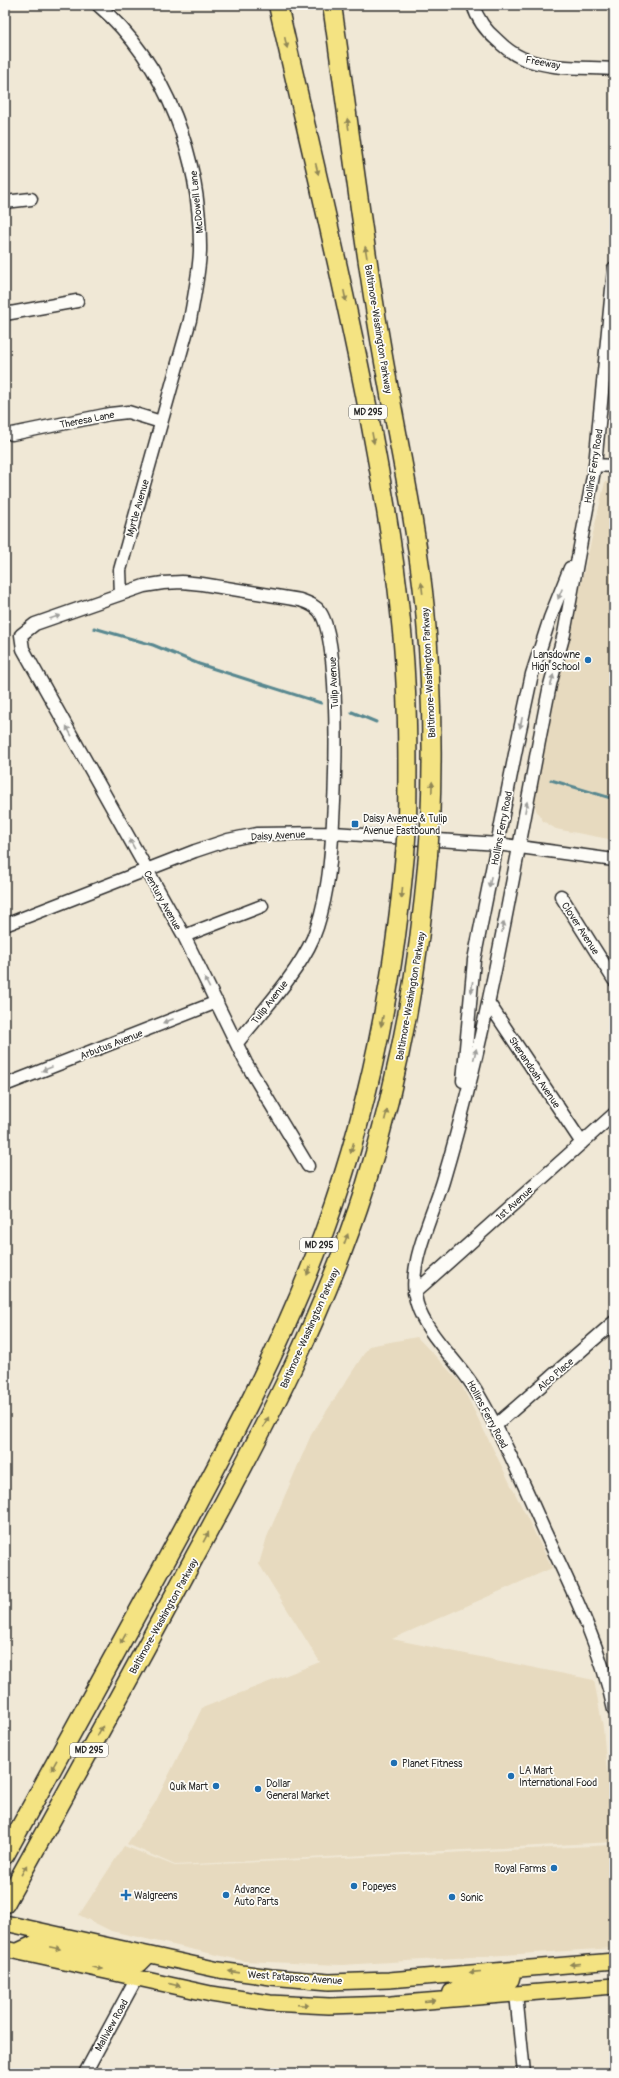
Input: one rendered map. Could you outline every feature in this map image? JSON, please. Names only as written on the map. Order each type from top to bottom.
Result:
[{"type":"highway","name":"MD 295","points":[[5,1854],[221,1459],[276,1347],[324,1234],[358,1126],[375,1056],[393,965],[407,825],[408,732],[400,612],[393,553],[372,432],[336,253],[278,5]]},
{"type":"highway","name":"Baltimore-Washington Parkway","points":[[5,1904],[212,1526],[271,1413],[321,1306],[364,1188],[394,1081],[417,968],[430,826],[432,722],[430,664],[425,609],[416,542],[366,248],[332,5]]},
{"type":"main road","name":"West Patapsco Avenue","points":[[5,1922],[226,1971],[329,1982],[389,1980],[614,1961]]},
{"type":"main road","points":[[12,1950],[30,1944],[35,1944],[136,1965],[140,1964],[149,1955]]},
{"type":"main road","points":[[12,1950],[137,1976],[211,1994],[270,2003],[329,2006],[391,2004],[614,1986]]},
{"type":"main road","points":[[449,1999],[451,1992],[459,1987],[508,1982],[513,1976],[514,1969]]},
{"type":"street","name":"McDowell Lane","points":[[98,5],[131,38],[148,60],[161,84],[184,139],[192,165],[197,195],[200,251],[198,278],[190,320],[161,422]]},
{"type":"street","name":"Freeway","points":[[473,5],[482,24],[494,37],[521,58],[536,63],[557,66],[614,69]]},
{"type":"street","points":[[5,202],[31,199]]},
{"type":"street","name":"Hollins Ferry Road","points":[[614,268],[595,465],[579,545],[564,634],[550,685],[488,1002],[460,1119],[444,1178],[421,1245],[416,1270],[414,1293],[416,1303],[425,1323],[464,1372],[496,1426],[598,1652],[607,1677],[614,1710]]},
{"type":"street","points":[[5,314],[77,301]]},
{"type":"street","name":"Theresa Lane","points":[[12,434],[110,414],[128,412],[161,422]]},
{"type":"street","name":"Myrtle Avenue","points":[[121,594],[120,570],[161,422]]},
{"type":"street","points":[[595,465],[614,466]]},
{"type":"street","name":"Hollins Ferry Road","points":[[460,1119],[474,960],[532,674],[550,618],[579,545]]},
{"type":"street","name":"Tulip Avenue","points":[[21,635],[34,624],[144,586],[182,582],[300,600],[313,605],[320,612],[330,642],[335,694],[333,833],[327,885],[321,914],[313,938],[303,958],[237,1043]]},
{"type":"street","name":"Century Avenue","points":[[21,635],[23,649],[184,936],[255,1079],[308,1166]]},
{"type":"street","name":"Daisy Avenue","points":[[5,925],[228,840],[257,834],[333,833],[498,844],[614,860]]},
{"type":"street","name":"Clover Avenue","points":[[561,896],[614,980]]},
{"type":"street","points":[[184,936],[262,906]]},
{"type":"street","name":"Arbutus Avenue","points":[[5,1085],[217,1002]]},
{"type":"street","name":"Shenandoah Avenue","points":[[488,1002],[582,1143]]},
{"type":"street","name":"1st Avenue","points":[[414,1293],[614,1114]]},
{"type":"street","name":"Alco Place","points":[[496,1426],[614,1322]]},
{"type":"street","name":"Mallview Road","points":[[85,2073],[137,1976]]},
{"type":"street","points":[[516,1994],[524,2073]]},
{"type":"shaded area","name":"Lansdowne High School","points":[[614,481],[614,840],[556,829],[543,821],[536,810],[534,800],[557,686],[605,482]]},
{"type":"shaded area","points":[[417,1337],[460,1382],[552,1568],[392,1639],[594,1680],[603,1728],[607,1772],[613,1774],[614,1782],[614,1842],[175,1865],[127,1844],[155,1803],[202,1708],[320,1662],[259,1564],[267,1537],[311,1435],[369,1346]]},
{"type":"shaded area","points":[[614,1845],[614,1948],[342,1965],[244,1961],[111,1931],[79,1915],[124,1846],[175,1866]]},
{"type":"waterway","points":[[94,628],[153,645],[199,664],[321,703]]},
{"type":"waterway","points":[[352,712],[376,722]]},
{"type":"waterway","points":[[551,780],[614,799]]},
{"type":"place","name":"Lansdowne High School","points":[[588,660]]},
{"type":"place","name":"Daisy Avenue & Tulip Avenue Eastbound","points":[[355,824]]},
{"type":"place","name":"Planet Fitness","points":[[394,1763]]},
{"type":"place","name":"LA Mart International Food","points":[[511,1776]]},
{"type":"place","name":"Quik Mart","points":[[216,1786]]},
{"type":"place","name":"Dollar General Market","points":[[258,1789]]},
{"type":"place","name":"Royal Farms","points":[[554,1868]]},
{"type":"place","name":"Popeyes","points":[[354,1886]]},
{"type":"place","name":"Walgreens","points":[[126,1895]]},
{"type":"place","name":"Advance Auto Parts","points":[[226,1895]]},
{"type":"place","name":"Sonic","points":[[452,1897]]}]
